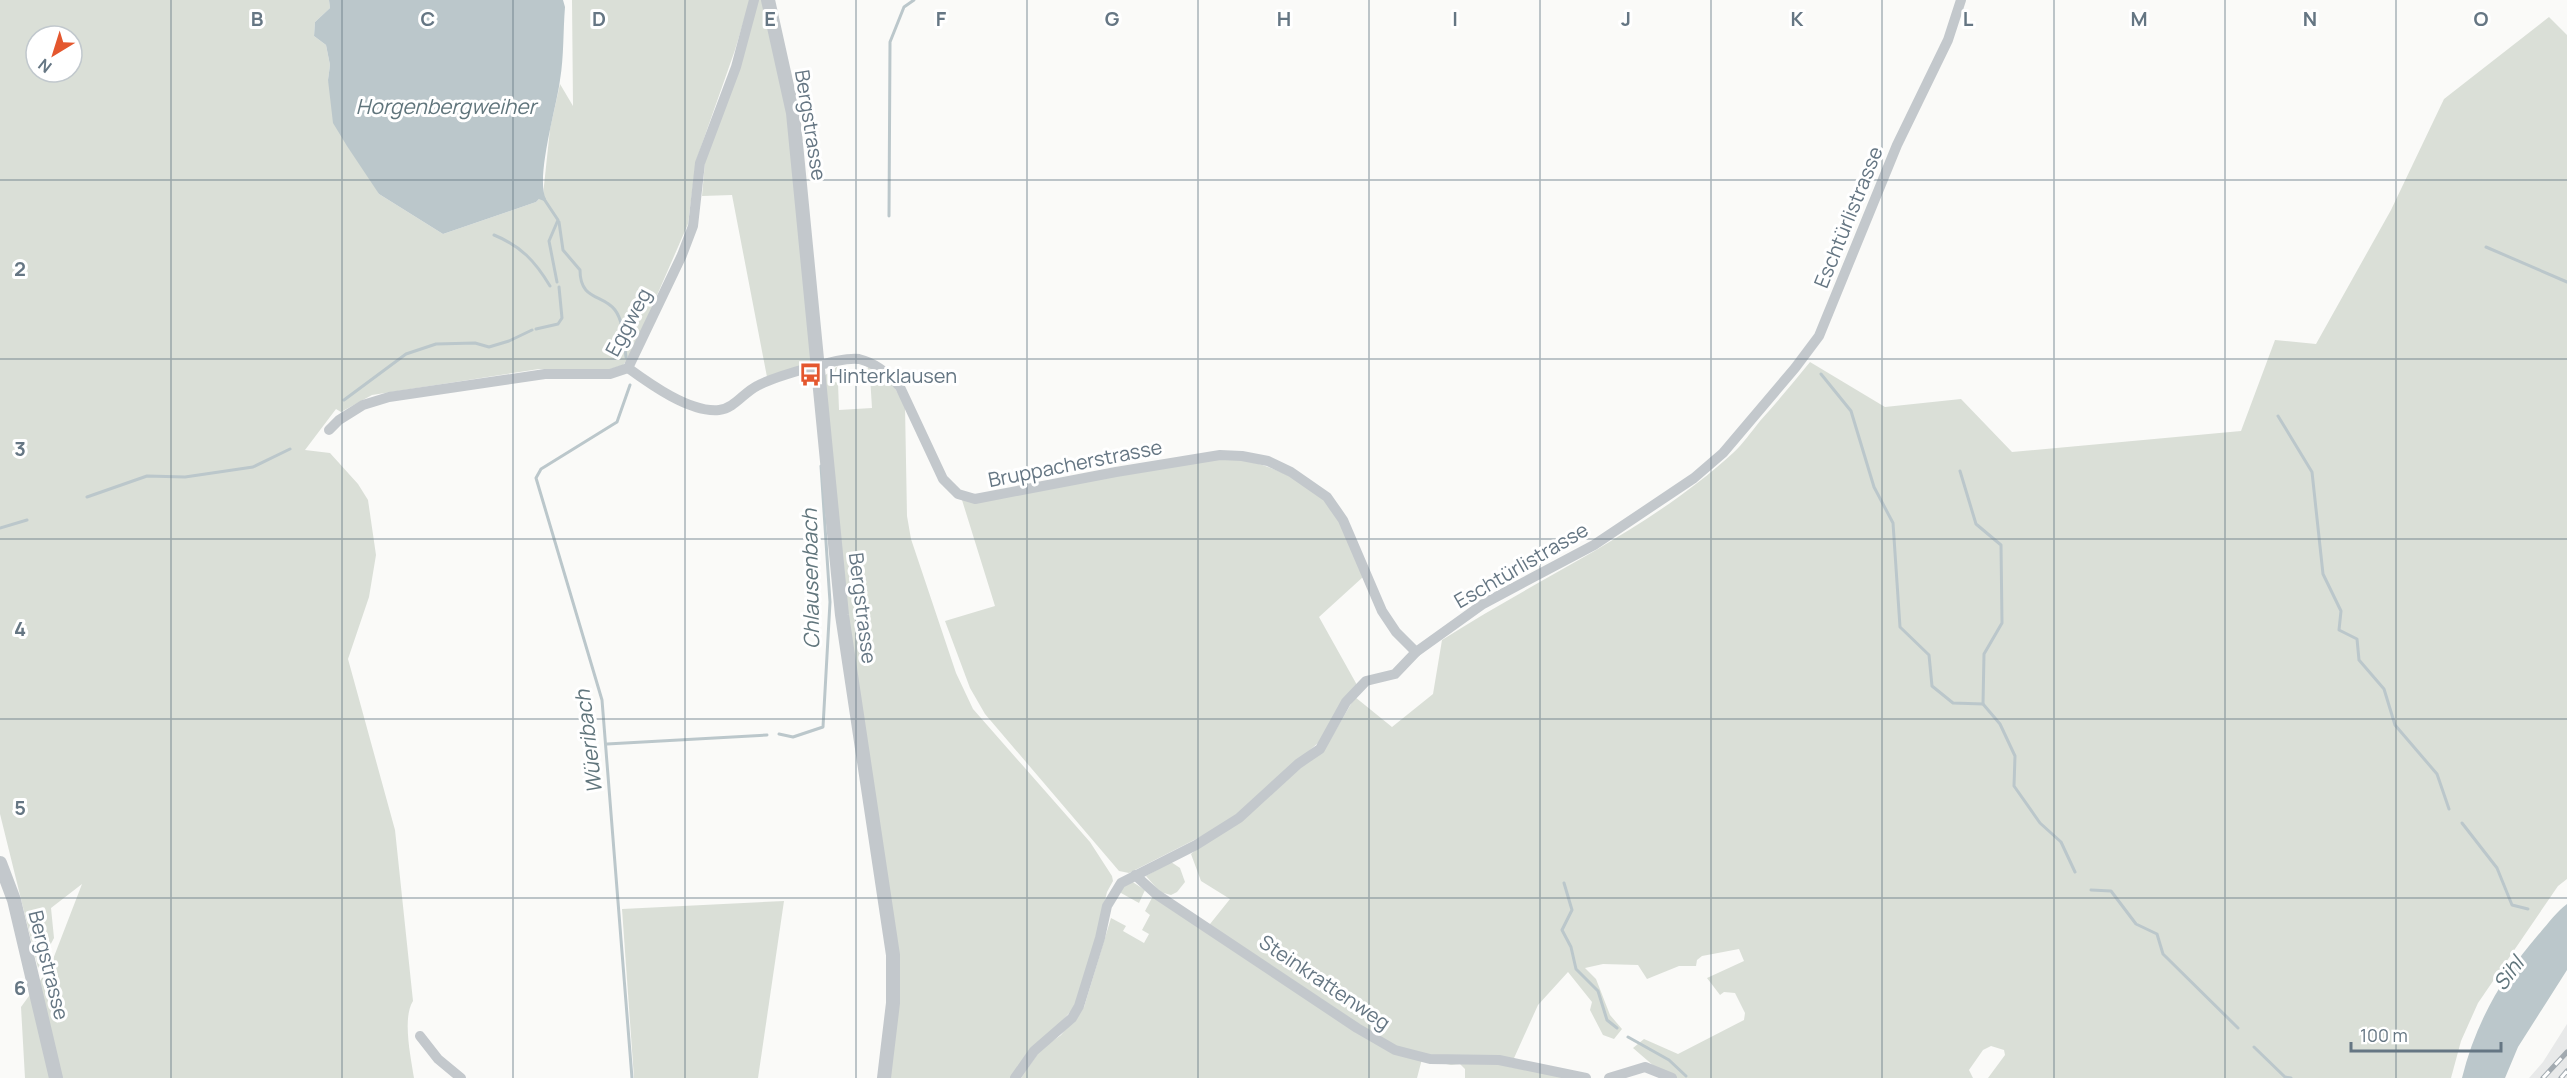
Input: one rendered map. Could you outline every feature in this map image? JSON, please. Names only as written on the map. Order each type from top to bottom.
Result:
[{"type":"street","name":"Eggweg","points":[[329,430],[339,420],[363,405],[389,397],[545,374],[610,374],[628,368],[682,255],[693,226],[700,163],[736,67],[754,0]]},
{"type":"street","name":"Bergstrasse","points":[[768,0],[793,113],[842,615],[893,955],[894,1004],[884,1078]]},
{"type":"street","name":"Eschtürlistrasse","points":[[1015,1078],[1034,1051],[1067,1023],[1079,1006],[1110,897],[1121,883],[1196,845],[1239,818],[1298,764],[1320,749],[1346,702],[1366,681],[1395,674],[1416,652],[1483,604],[1594,545],[1694,478],[1723,453],[1819,336],[1897,145],[1944,50],[1960,0]]},
{"type":"street","name":"Bruppacherstrasse","points":[[628,368],[672,396],[707,410],[720,410],[735,403],[764,382],[851,358],[871,363],[892,378],[909,403],[943,479],[950,489],[969,498],[981,499],[1116,471],[1220,455],[1268,461],[1291,472],[1327,497],[1343,520],[1382,611],[1396,632],[1416,652]]},
{"type":"street","name":"Bergstrasse","points":[[0,863],[14,900],[57,1078]]},
{"type":"street","name":"Steinkrattenweg","points":[[1135,874],[1156,894],[1236,945],[1357,1028],[1395,1050],[1430,1059],[1499,1060],[1586,1078]]},
{"type":"street","points":[[420,1036],[438,1059],[461,1078]]},
{"type":"street","points":[[1609,1078],[1645,1067],[1672,1078]]},
{"type":"shaded area","points":[[0,0],[329,0],[330,8],[315,22],[314,36],[326,45],[330,65],[328,80],[379,194],[443,234],[536,202],[543,195],[550,129],[560,84],[573,106],[572,0],[750,0],[696,161],[688,224],[631,355],[623,365],[601,372],[539,369],[372,395],[341,412],[336,409],[305,450],[330,453],[358,484],[368,500],[376,555],[369,597],[348,659],[395,830],[413,1001],[408,1017],[408,1028],[414,1078],[25,1078],[21,1007],[50,967],[82,884],[51,908],[54,938],[38,968],[0,814]]},
{"type":"shaded area","points":[[758,0],[763,0],[787,104],[813,362],[767,377],[732,195],[702,196],[705,162]]},
{"type":"shaded area","points":[[2549,17],[2567,35],[2567,879],[2558,886],[2478,1003],[2461,1041],[2451,1078],[1988,1078],[2005,1055],[2004,1050],[1991,1046],[1983,1050],[1969,1070],[1973,1078],[1676,1078],[1655,1067],[1633,1048],[1644,1039],[1678,1054],[1744,1020],[1745,1013],[1735,993],[1724,992],[1720,995],[1707,978],[1744,961],[1739,949],[1702,956],[1697,960],[1696,966],[1679,966],[1647,979],[1638,965],[1603,964],[1585,968],[1596,979],[1610,1015],[1622,1029],[1614,1039],[1603,1035],[1590,1010],[1592,1002],[1568,972],[1538,1005],[1510,1067],[1574,1078],[1465,1078],[1465,1069],[1460,1064],[1451,1065],[1422,1059],[1417,1078],[1021,1078],[1041,1049],[1061,1035],[1084,1007],[1111,918],[1126,926],[1123,931],[1144,943],[1149,934],[1142,930],[1150,915],[1145,911],[1153,896],[1206,929],[1230,899],[1201,881],[1191,854],[1330,740],[1355,697],[1392,727],[1433,694],[1442,640],[1629,530],[1700,481],[1740,446],[1810,362],[1885,407],[1961,399],[2012,452],[2241,431],[2275,340],[2316,344],[2391,210],[2444,99]]},
{"type":"shaded area","points":[[838,366],[832,381],[838,383],[839,410],[872,408],[870,376],[867,376],[868,366],[875,369],[893,385],[905,406],[907,516],[911,539],[956,673],[973,709],[1090,842],[1112,876],[1113,881],[1107,892],[1082,992],[1071,1011],[1011,1078],[887,1078],[899,986],[851,642],[824,376]]},
{"type":"shaded area","points":[[1232,459],[1259,464],[1289,476],[1327,502],[1339,520],[1363,577],[1319,617],[1357,685],[1318,743],[1235,816],[1208,833],[1129,873],[1119,871],[985,714],[970,688],[945,621],[995,606],[962,500],[1200,461]]},
{"type":"shaded area","points":[[1171,862],[1180,868],[1185,882],[1177,892],[1171,895],[1160,892],[1146,876]]},
{"type":"shaded area","points":[[1131,881],[1145,890],[1139,903],[1121,893],[1121,888]]},
{"type":"shaded area","points":[[784,901],[758,1078],[634,1078],[622,909]]},
{"type":"shaded area","points":[[2567,1024],[2567,1078],[2529,1078],[2543,1062]]},
{"type":"water","name":"Horgenbergweiher","points":[[329,0],[563,0],[565,7],[561,71],[543,175],[546,199],[544,201],[539,199],[443,234],[379,194],[333,123],[328,80],[330,65],[326,45],[314,36],[315,22],[330,8]]},
{"type":"water","name":"Sihl","points":[[2567,904],[2567,970],[2518,1047],[2505,1078],[2462,1078],[2474,1039],[2491,1002],[2525,951]]},
{"type":"waterway","points":[[889,216],[890,42],[904,7],[914,0]]},
{"type":"waterway","name":"Wüeribach","points":[[544,199],[558,220],[549,241],[557,282]]},
{"type":"waterway","name":"Wüeribach","points":[[559,222],[563,250],[580,270],[584,287],[593,296],[610,305],[618,315],[626,357]]},
{"type":"waterway","name":"Wüeribach","points":[[494,235],[520,249],[539,269],[550,286]]},
{"type":"waterway","points":[[2486,247],[2567,282]]},
{"type":"waterway","name":"Wüeribach","points":[[536,329],[558,324],[562,318],[559,287]]},
{"type":"waterway","points":[[344,400],[406,354],[436,344],[475,343],[489,347],[532,330]]},
{"type":"waterway","points":[[1821,374],[1851,411],[1874,487],[1893,523],[1900,627],[1929,655],[1932,686],[1953,703],[1983,704],[2000,724],[2015,756],[2014,786],[2040,823],[2061,842],[2075,872]]},
{"type":"waterway","name":"Wüeribach","points":[[630,385],[617,422],[541,469],[536,478],[602,700],[632,1078]]},
{"type":"waterway","points":[[2278,416],[2312,472],[2323,574],[2341,611],[2339,630],[2357,639],[2359,660],[2384,689],[2395,725],[2437,774],[2449,809]]},
{"type":"waterway","points":[[87,497],[147,476],[185,477],[253,467],[290,449]]},
{"type":"waterway","name":"Chlausenbach","points":[[779,734],[793,737],[823,727],[830,602],[821,466]]},
{"type":"waterway","points":[[1960,471],[1976,524],[2001,545],[2002,623],[1984,654],[1983,704]]},
{"type":"waterway","points":[[0,528],[27,520]]},
{"type":"waterway","name":"Chlausenbach","points":[[607,744],[767,735]]},
{"type":"waterway","points":[[2462,823],[2497,868],[2512,905],[2528,909]]},
{"type":"waterway","points":[[1564,883],[1572,910],[1562,930],[1571,947],[1576,969],[1598,991],[1607,1020],[1617,1028]]},
{"type":"waterway","points":[[2091,890],[2111,891],[2136,924],[2157,934],[2163,954],[2238,1028]]},
{"type":"waterway","points":[[1628,1037],[1669,1060],[1686,1076]]},
{"type":"waterway","points":[[2254,1047],[2285,1077],[2291,1078]]},
{"type":"railway","points":[[2543,1078],[2567,1052]]},
{"type":"railway","points":[[2561,1078],[2567,1071]]},
{"type":"place","name":"Hinterklausen","points":[[811,375]]}]
